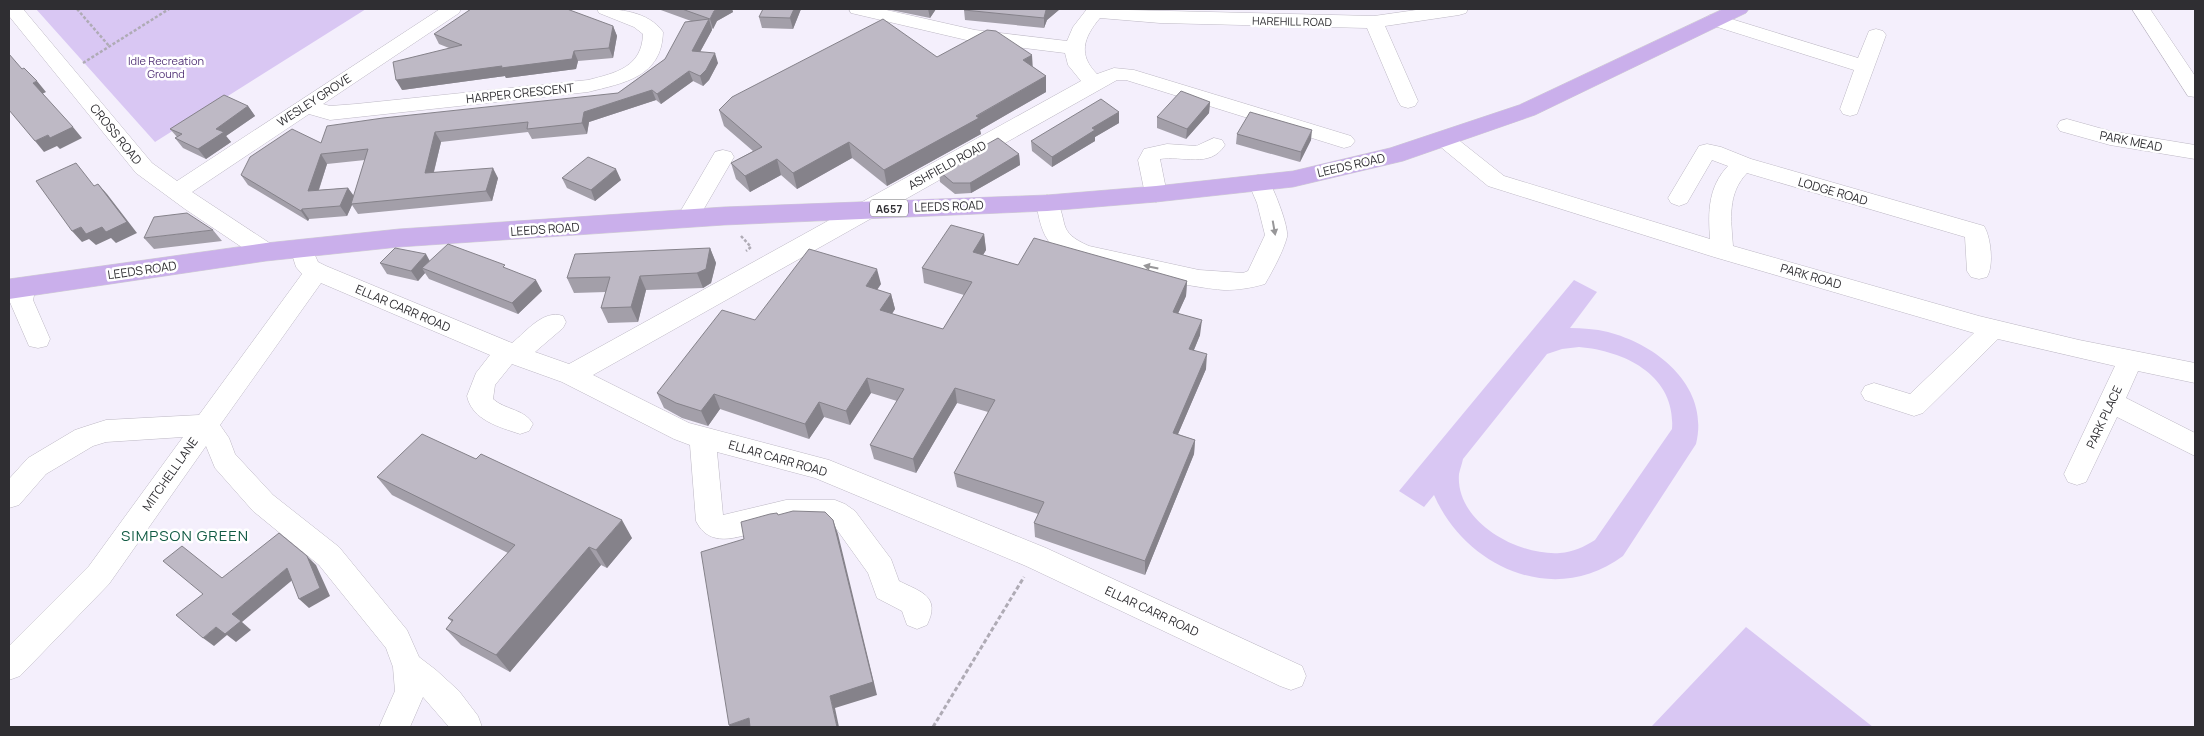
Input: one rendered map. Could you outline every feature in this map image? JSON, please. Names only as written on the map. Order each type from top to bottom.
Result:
[{"type":"main road","name":"LEEDS ROAD","points":[[16,288],[266,252],[399,238],[724,216],[1047,203],[1156,194],[1294,179],[1376,160],[1527,110],[1739,9]]},
{"type":"street","name":"CROSS ROAD","points":[[13,9],[68,73],[144,168],[176,192],[266,252]]},
{"type":"street","name":"WESLEY GROVE","points":[[176,192],[452,9]]},
{"type":"street","name":"HARPER CRESCENT","points":[[305,106],[330,113],[356,112],[588,86],[621,78],[636,69],[649,56],[654,45],[653,32],[641,23],[606,9]]},
{"type":"street","points":[[858,9],[975,36],[1075,48]]},
{"type":"street","name":"HAREHILL ROAD","points":[[1096,10],[1160,17],[1278,15],[1374,22],[1459,9]]},
{"type":"street","points":[[2141,9],[2195,91]]},
{"type":"street","points":[[1094,83],[1078,64],[1075,48],[1084,26],[1096,10]]},
{"type":"street","points":[[1715,20],[1865,67]]},
{"type":"street","points":[[1374,22],[1408,101]]},
{"type":"street","points":[[1850,109],[1876,34]]},
{"type":"street","name":"ASHFIELD ROAD","points":[[571,375],[1094,83],[1114,74],[1127,74],[1344,141]]},
{"type":"street","name":"PARK MEAD","points":[[2067,126],[2110,138],[2195,152]]},
{"type":"street","name":"PARK ROAD","points":[[1444,139],[1496,182],[1722,251],[1993,329],[2131,360],[2195,372]]},
{"type":"street","points":[[1156,194],[1148,160],[1152,154],[1167,150],[1192,154],[1208,150],[1214,145]]},
{"type":"street","points":[[1679,198],[1707,151],[1743,164],[1730,176],[1719,197],[1722,251]]},
{"type":"street","points":[[687,219],[723,157]]},
{"type":"street","name":"LODGE ROAD","points":[[1743,164],[1976,232],[1979,271]]},
{"type":"street","points":[[1047,203],[1055,233],[1066,246],[1084,253],[1208,280],[1241,283],[1257,278],[1276,235],[1268,203],[1259,182]]},
{"type":"street","name":"ELLAR CARR ROAD","points":[[301,248],[308,266],[318,272],[511,354],[571,375],[683,432],[820,468],[1036,557],[1291,676]]},
{"type":"street","name":"MITCHELL LANE","points":[[9,666],[99,575],[306,283],[318,272]]},
{"type":"street","points":[[16,288],[38,339]]},
{"type":"street","points":[[520,424],[485,408],[480,400],[481,386],[511,354],[554,322]]},
{"type":"street","points":[[1874,393],[1914,406],[1993,329]]},
{"type":"street","name":"PARK PLACE","points":[[2077,474],[2131,360]]},
{"type":"street","points":[[2111,402],[2195,445]]},
{"type":"street","points":[[9,497],[37,466],[84,438],[106,431],[205,425],[216,438],[224,460],[262,503],[329,556],[397,640],[408,667],[410,692],[394,727]]},
{"type":"street","points":[[703,437],[710,521],[718,528],[734,526],[786,512],[835,512],[844,519],[881,568],[887,589],[917,604],[917,616]]},
{"type":"street","points":[[408,667],[432,684],[449,701],[467,727]]},
{"type":"path","points":[[77,9],[110,46]]},
{"type":"path","points":[[68,73],[170,9]]},
{"type":"path","points":[[724,216],[751,248],[735,258],[752,275]]},
{"type":"path","points":[[933,727],[1036,557]]},
{"type":"green space","name":"Idle Recreation Ground","points":[[36,9],[366,9],[155,142]]},
{"type":"green space","points":[[1574,280],[1597,292],[1570,328],[1608,332],[1627,338],[1645,347],[1662,358],[1676,372],[1687,387],[1695,404],[1698,423],[1696,444],[1623,556],[1597,571],[1569,578],[1542,578],[1515,572],[1490,560],[1467,542],[1449,521],[1434,495],[1424,507],[1399,491]],"holes":[[[1579,347],[1597,349],[1630,361],[1645,370],[1657,381],[1666,394],[1671,410],[1672,429],[1595,540],[1569,552],[1543,552],[1526,549],[1492,533],[1478,521],[1467,507],[1460,491],[1459,474],[1463,459],[1547,354],[1562,349]]]},
{"type":"green space","points":[[1746,627],[1873,727],[1652,726]]},
{"type":"building","points":[[471,9],[567,9],[613,26],[609,48],[574,51],[572,59],[396,80],[393,62],[462,45],[434,34]]},
{"type":"building","points":[[682,9],[718,9],[714,11],[710,19]]},
{"type":"building","points":[[763,9],[794,9],[790,18],[759,17]]},
{"type":"building","points":[[965,9],[1048,9],[1044,18]]},
{"type":"building","points":[[709,19],[692,51],[715,53],[706,70],[700,76],[689,71],[657,94],[652,90],[584,112],[582,123],[527,129],[528,122],[435,132],[425,173],[493,168],[486,191],[351,204],[368,149],[321,154],[308,191],[348,188],[340,206],[302,209],[301,211],[241,175],[250,157],[292,129],[321,143],[327,126],[383,118],[618,93],[665,59],[685,22]]},
{"type":"building","points":[[883,19],[937,57],[987,30],[996,31],[1032,55],[1023,60],[1046,76],[976,116],[979,118],[884,170],[849,142],[793,173],[777,159],[745,176],[731,163],[762,147],[719,110],[732,97]]},
{"type":"building","points":[[9,54],[22,69],[24,68],[37,81],[33,83],[73,127],[50,138],[48,135],[35,141],[9,110]]},
{"type":"building","points":[[1181,91],[1210,102],[1187,129],[1157,117]]},
{"type":"building","points":[[224,95],[248,106],[216,129],[224,132],[198,149],[175,138],[182,134],[170,129]]},
{"type":"building","points":[[1101,99],[1119,112],[1092,128],[1095,130],[1052,157],[1031,141]]},
{"type":"building","points":[[1250,112],[1312,130],[1301,152],[1237,134]]},
{"type":"building","points":[[998,138],[1019,154],[970,183],[953,183],[939,171]]},
{"type":"building","points":[[588,157],[616,169],[591,190],[562,178]]},
{"type":"building","points":[[76,163],[94,186],[98,184],[127,222],[106,232],[102,227],[86,234],[81,227],[72,231],[36,181]]},
{"type":"building","points":[[187,213],[213,230],[144,238],[154,217]]},
{"type":"building","points":[[951,225],[984,234],[973,252],[1018,265],[1034,238],[1187,281],[1173,312],[1202,320],[1189,349],[1207,354],[1173,433],[1195,440],[1145,561],[1034,523],[1044,502],[954,473],[995,400],[955,388],[913,459],[870,445],[904,389],[867,378],[846,411],[819,402],[805,424],[714,394],[701,411],[676,403],[657,393],[722,310],[755,320],[809,249],[877,269],[866,286],[891,294],[880,310],[943,329],[972,282],[922,268]]},
{"type":"building","points":[[448,244],[505,265],[503,267],[536,280],[512,303],[422,268]]},
{"type":"building","points":[[395,248],[426,254],[411,271],[380,263]]},
{"type":"building","points":[[710,248],[706,269],[697,273],[640,276],[631,307],[601,308],[610,277],[567,278],[575,254]]},
{"type":"building","points":[[422,434],[476,459],[481,454],[622,520],[596,550],[589,547],[496,655],[446,629],[453,620],[448,618],[515,545],[377,477]]},
{"type":"building","points":[[793,511],[825,512],[833,520],[873,682],[830,696],[837,727],[750,727],[749,718],[729,725],[701,552],[744,539],[741,522],[770,514],[777,513],[778,515]]},
{"type":"building","points":[[279,533],[307,556],[320,588],[299,599],[287,568],[232,614],[241,621],[225,634],[216,627],[203,638],[176,615],[203,594],[163,561],[182,546],[222,578]]},
{"type":"district","name":"SIMPSON GREEN","points":[[185,535]]}]
